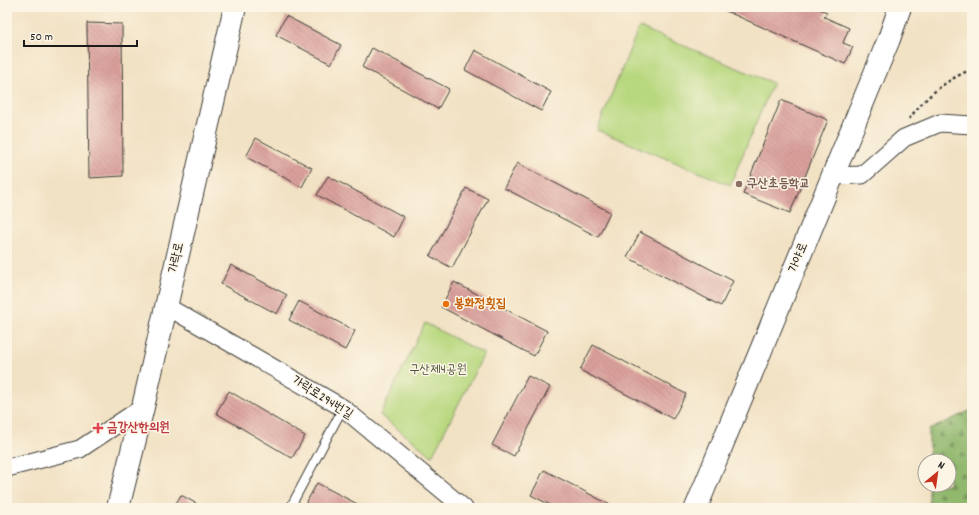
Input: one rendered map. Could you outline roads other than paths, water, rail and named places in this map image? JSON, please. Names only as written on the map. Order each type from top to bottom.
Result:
[{"type":"main road","name":"가락로","points":[[118,508],[143,407],[235,7]]},
{"type":"main road","name":"가야로","points":[[696,508],[900,7]]},
{"type":"street","points":[[832,176],[862,176],[904,138],[940,123],[972,125]]},
{"type":"street","name":"가락로294번길","points":[[166,306],[343,408],[464,508]]},
{"type":"street","points":[[7,468],[80,449],[143,407]]},
{"type":"lane","points":[[290,508],[343,408]]},
{"type":"place","name":"구산초등학교","points":[[739,184]]},
{"type":"place","name":"봉화정횟집","points":[[446,304]]},
{"type":"place","name":"금강산한의원","points":[[98,428]]},
{"type":"park label","name":"구산제4공원","points":[[438,370]]}]
